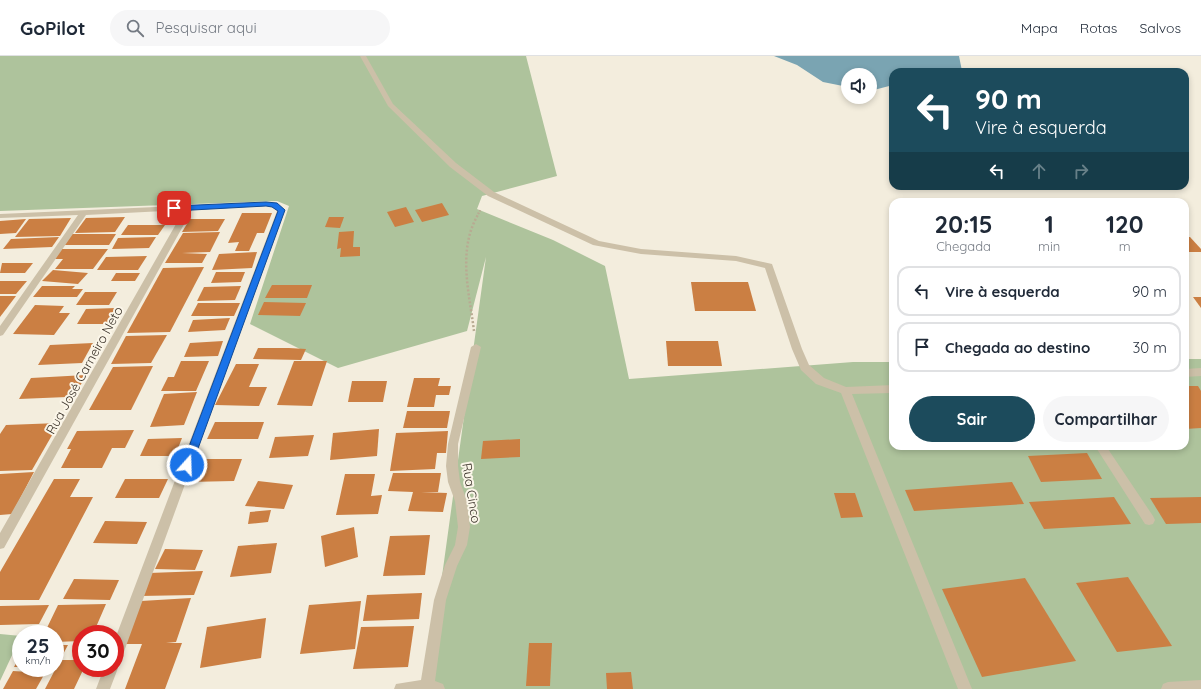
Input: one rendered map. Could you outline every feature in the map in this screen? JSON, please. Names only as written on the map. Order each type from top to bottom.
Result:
[{"type":"street","points":[[363,56],[390,104],[453,165],[491,194],[591,241],[612,248],[631,251],[746,259],[769,266],[797,349],[805,367],[820,381],[845,391],[889,389]]},
{"type":"street","points":[[0,216],[266,204],[280,207],[281,214],[124,633]]},
{"type":"street","name":"Rua José Carneiro Neto","points":[[0,544],[189,208]]},
{"type":"street","points":[[0,333],[84,212]]},
{"type":"street","name":"Rua Cinco","points":[[430,688],[440,600],[451,565],[461,545],[464,527],[461,501],[454,482],[452,466],[454,444],[476,347]]},
{"type":"street","points":[[1189,373],[1201,372]]},
{"type":"street","points":[[845,391],[965,689]]},
{"type":"street","points":[[1103,450],[1149,520]]},
{"type":"street","points":[[103,689],[108,677]]},
{"type":"street","points":[[1168,689],[1201,687]]},
{"type":"street","points":[[402,689],[430,688]]},
{"type":"path","points":[[476,347],[465,258],[471,226],[491,194]]},
{"type":"green space","points":[[0,56],[526,56],[557,176],[482,196],[477,209],[553,240],[605,266],[629,379],[853,362],[889,362],[889,450],[1189,450],[1189,359],[1201,359],[1201,689],[430,689],[435,627],[486,257],[467,331],[338,368],[250,324],[289,206],[277,201],[0,211]]},
{"type":"green space","points":[[0,634],[12,635],[12,655],[0,681]]},
{"type":"water","points":[[774,56],[959,56],[961,68],[889,68],[889,86],[877,89],[877,68],[841,68],[841,86],[823,82],[797,65]]},
{"type":"building","points":[[442,203],[449,215],[422,222],[415,210]]},
{"type":"building","points":[[406,207],[414,222],[395,227],[387,212]]},
{"type":"building","points":[[242,213],[272,213],[264,233],[257,233],[249,251],[235,251],[239,242],[228,243]]},
{"type":"building","points":[[125,217],[115,232],[75,233],[86,218]]},
{"type":"building","points":[[329,217],[344,217],[340,228],[325,227]]},
{"type":"building","points":[[71,218],[60,236],[15,237],[29,219]]},
{"type":"building","points":[[26,219],[16,233],[0,234],[0,221]]},
{"type":"building","points":[[190,219],[225,219],[218,231],[182,232]]},
{"type":"building","points":[[128,225],[165,225],[158,235],[121,235]]},
{"type":"building","points":[[354,231],[353,247],[360,247],[360,256],[340,257],[341,248],[337,249],[339,232]]},
{"type":"building","points":[[220,232],[210,252],[182,253],[207,254],[202,263],[165,263],[183,233]]},
{"type":"building","points":[[70,234],[116,234],[109,245],[62,245]]},
{"type":"building","points":[[59,237],[52,247],[3,249],[11,239]]},
{"type":"building","points":[[156,237],[149,248],[112,249],[118,238]]},
{"type":"building","points":[[1189,237],[1201,249],[1201,252],[1189,252]]},
{"type":"building","points":[[59,249],[108,249],[93,269],[55,269],[63,259],[52,259]]},
{"type":"building","points":[[257,252],[252,268],[212,270],[219,254]]},
{"type":"building","points":[[147,256],[138,270],[97,270],[106,257]]},
{"type":"building","points":[[2,263],[33,263],[25,273],[0,273]]},
{"type":"building","points":[[204,267],[170,332],[127,333],[163,268]]},
{"type":"building","points":[[53,270],[88,273],[78,284],[42,281]]},
{"type":"building","points":[[216,272],[245,272],[241,282],[211,283]]},
{"type":"building","points":[[116,273],[140,273],[135,281],[111,281]]},
{"type":"building","points":[[0,281],[27,281],[16,294],[0,294]]},
{"type":"building","points":[[691,282],[748,282],[756,311],[695,311]]},
{"type":"building","points":[[272,285],[312,285],[307,298],[265,298]]},
{"type":"building","points":[[42,286],[75,286],[72,289],[83,289],[77,297],[33,297]]},
{"type":"building","points":[[241,286],[235,300],[197,301],[204,287]]},
{"type":"building","points":[[85,292],[117,292],[109,305],[76,305]]},
{"type":"building","points":[[0,296],[16,296],[0,317]]},
{"type":"building","points":[[1193,297],[1201,297],[1201,308]]},
{"type":"building","points":[[264,302],[306,303],[300,316],[258,315]]},
{"type":"building","points":[[198,303],[240,303],[234,316],[191,316]]},
{"type":"building","points":[[35,305],[64,306],[59,313],[70,313],[54,335],[13,334]]},
{"type":"building","points":[[116,308],[107,324],[77,324],[86,309]]},
{"type":"building","points":[[230,318],[225,330],[188,332],[193,320]]},
{"type":"building","points":[[167,335],[151,363],[111,364],[126,336]]},
{"type":"building","points":[[223,341],[218,356],[184,357],[190,343]]},
{"type":"building","points":[[666,341],[718,341],[722,366],[668,366]]},
{"type":"building","points":[[93,343],[82,363],[38,365],[50,345]]},
{"type":"building","points":[[258,348],[306,349],[301,360],[253,359]]},
{"type":"building","points":[[181,361],[209,361],[196,391],[161,391],[168,377],[174,377]]},
{"type":"building","points":[[294,361],[327,361],[312,406],[277,405]]},
{"type":"building","points":[[236,364],[259,364],[249,387],[267,387],[259,406],[215,405]]},
{"type":"building","points":[[153,366],[131,410],[89,410],[113,367]]},
{"type":"building","points":[[86,375],[72,401],[65,401],[67,397],[19,399],[31,378]]},
{"type":"building","points":[[414,378],[440,378],[438,386],[451,386],[449,395],[436,395],[434,407],[407,407]]},
{"type":"building","points":[[352,381],[387,381],[383,402],[348,402]]},
{"type":"building","points":[[1189,386],[1198,386],[1201,391],[1201,428],[1189,429]]},
{"type":"building","points":[[197,392],[184,425],[150,427],[164,394]]},
{"type":"building","points":[[407,411],[450,411],[447,428],[403,428]]},
{"type":"building","points":[[215,422],[264,422],[258,439],[207,439]]},
{"type":"building","points":[[59,423],[32,470],[0,471],[0,434],[6,425]]},
{"type":"building","points":[[379,429],[377,456],[330,460],[333,433]]},
{"type":"building","points":[[134,430],[125,448],[112,448],[102,468],[61,468],[71,449],[67,449],[77,431]]},
{"type":"building","points":[[448,431],[446,453],[437,453],[435,469],[390,471],[396,433]]},
{"type":"building","points":[[314,435],[308,456],[269,458],[275,437]]},
{"type":"building","points":[[182,438],[175,456],[140,456],[148,439]]},
{"type":"building","points":[[520,439],[520,457],[481,459],[483,441]]},
{"type":"building","points":[[1087,453],[1102,479],[1041,482],[1028,456]]},
{"type":"building","points":[[197,459],[242,459],[234,481],[188,482]]},
{"type":"building","points":[[34,472],[12,514],[0,515],[0,474]]},
{"type":"building","points":[[393,473],[441,473],[438,492],[421,492],[447,493],[443,512],[408,511],[413,492],[388,491]]},
{"type":"building","points":[[345,474],[375,474],[371,496],[382,495],[378,514],[336,515]]},
{"type":"building","points":[[54,479],[80,479],[70,497],[93,497],[39,600],[0,600],[0,572]]},
{"type":"building","points":[[125,479],[168,479],[159,498],[115,498]]},
{"type":"building","points":[[258,481],[293,485],[284,509],[245,506]]},
{"type":"building","points":[[1012,482],[1024,504],[914,511],[905,490]]},
{"type":"building","points":[[834,493],[855,493],[863,517],[841,518]]},
{"type":"building","points":[[1114,497],[1131,524],[1044,529],[1029,502]]},
{"type":"building","points":[[1201,497],[1201,523],[1166,524],[1150,498]]},
{"type":"building","points":[[271,510],[268,522],[248,524],[250,512]]},
{"type":"building","points":[[105,521],[147,522],[137,544],[93,543]]},
{"type":"building","points":[[354,527],[358,557],[325,567],[321,536]]},
{"type":"building","points":[[430,535],[425,575],[383,576],[390,536]]},
{"type":"building","points":[[277,543],[271,573],[230,577],[238,546]]},
{"type":"building","points":[[165,549],[203,550],[195,570],[155,569]]},
{"type":"building","points":[[203,571],[194,595],[140,596],[149,573]]},
{"type":"building","points":[[1128,577],[1172,646],[1117,652],[1076,583]]},
{"type":"building","points":[[1025,578],[1076,661],[982,677],[942,589]]},
{"type":"building","points":[[74,579],[119,580],[110,600],[63,599]]},
{"type":"building","points":[[422,593],[419,619],[363,621],[367,595]]},
{"type":"building","points":[[191,598],[176,642],[166,643],[182,643],[165,689],[125,689],[142,644],[124,644],[141,601]]},
{"type":"building","points":[[361,601],[355,649],[300,654],[309,605]]},
{"type":"building","points":[[106,604],[97,625],[72,625],[72,641],[64,642],[64,625],[48,625],[58,605]]},
{"type":"building","points":[[49,605],[39,624],[0,625],[0,606]]},
{"type":"building","points":[[266,618],[261,658],[200,668],[207,627]]},
{"type":"building","points":[[414,626],[408,667],[353,669],[361,627]]},
{"type":"building","points":[[529,643],[552,643],[550,686],[526,686]]},
{"type":"building","points":[[64,645],[68,645],[64,652]]},
{"type":"building","points":[[64,660],[72,660],[72,677],[80,677],[74,689],[45,689],[51,677],[64,677]]},
{"type":"building","points":[[631,672],[633,689],[607,689],[606,673]]},
{"type":"building","points":[[12,673],[12,677],[43,677],[36,689],[3,689]]},
{"type":"route","points":[[174,208],[266,204],[280,207],[282,210],[187,465]]}]
